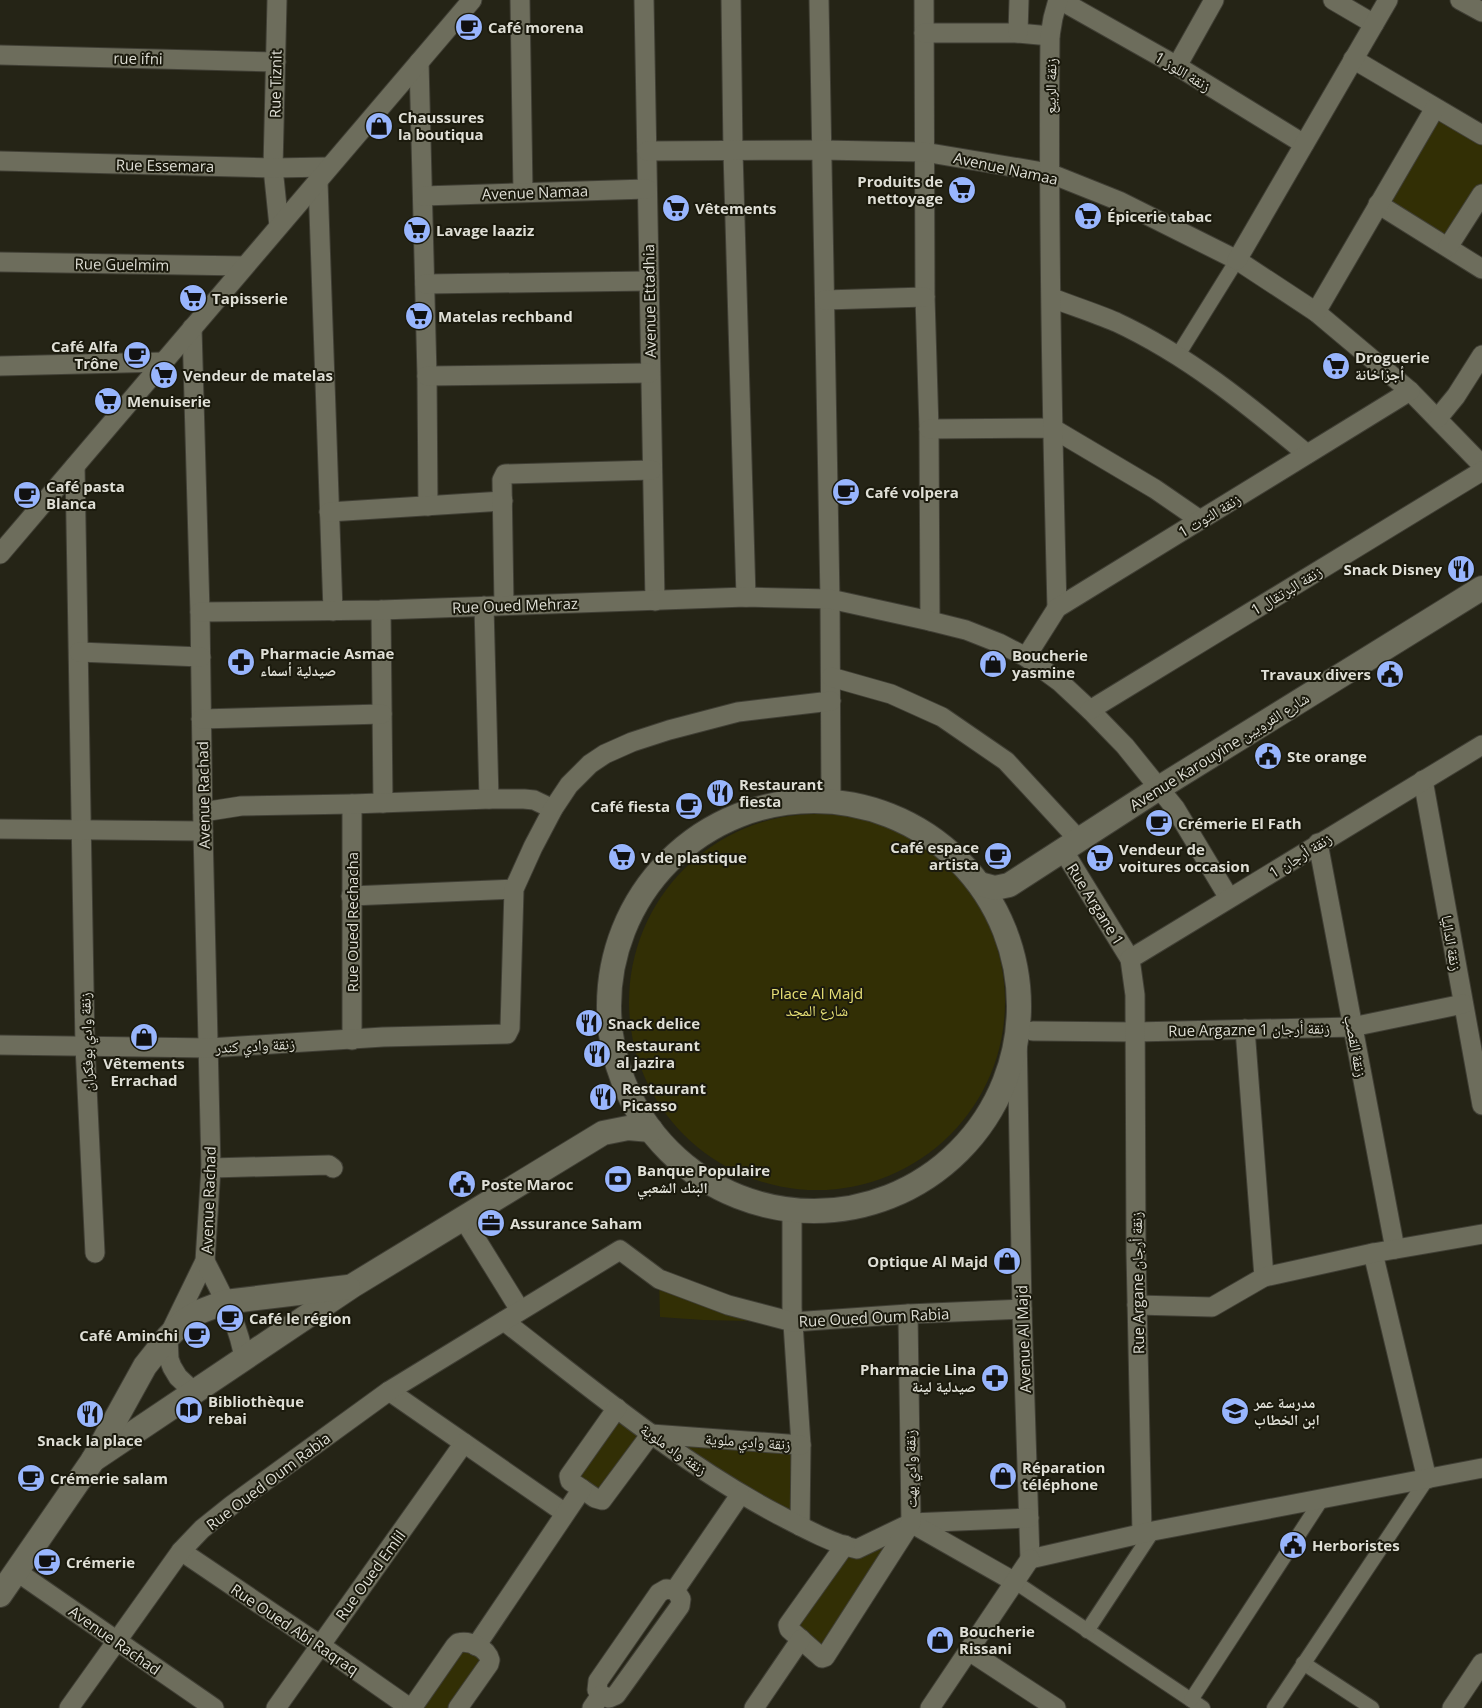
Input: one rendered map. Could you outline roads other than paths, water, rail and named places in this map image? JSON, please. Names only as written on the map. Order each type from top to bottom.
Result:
[{"type":"street","name":"Rue Tiznit","points":[[277,0],[274,168],[279,226]]},
{"type":"street","points":[[0,554],[472,0]]},
{"type":"street","points":[[520,0],[523,192]]},
{"type":"street","name":"Avenue Ettadhia","points":[[644,0],[654,601]]},
{"type":"street","points":[[731,0],[733,152],[746,597]]},
{"type":"street","points":[[819,0],[830,599],[831,801]]},
{"type":"street","points":[[924,0],[925,298],[929,428],[930,621]]},
{"type":"street","points":[[1018,33],[1019,0]]},
{"type":"street","name":"زنقة الربيع","points":[[1057,608],[1052,428],[1052,298],[1049,173],[1050,36],[1059,0]]},
{"type":"street","name":"زنقة اللوز 1","points":[[1059,0],[1177,66],[1304,144]]},
{"type":"street","points":[[1177,66],[1214,0]]},
{"type":"street","points":[[1333,0],[1374,24]]},
{"type":"street","points":[[1178,355],[1237,260],[1388,0]]},
{"type":"street","points":[[1460,0],[1482,12]]},
{"type":"street","points":[[924,33],[1018,33],[1050,36]]},
{"type":"street","name":"rue ifni","points":[[0,55],[276,62]]},
{"type":"street","points":[[1353,59],[1482,135]]},
{"type":"street","points":[[419,62],[424,196],[428,506]]},
{"type":"street","points":[[1316,312],[1435,108]]},
{"type":"street","name":"Avenue Namaa","points":[[647,152],[822,150],[924,152],[1049,173],[1119,202],[1237,260],[1316,312],[1410,391],[1481,463]]},
{"type":"street","name":"Rue Essemara","points":[[0,161],[274,168],[323,174]]},
{"type":"street","points":[[323,174],[330,512],[334,611]]},
{"type":"street","name":"Avenue Namaa","points":[[424,196],[647,189]]},
{"type":"street","points":[[1448,247],[1482,194]]},
{"type":"street","points":[[1378,204],[1482,269]]},
{"type":"street","name":"Rue Guelmim","points":[[0,262],[244,266]]},
{"type":"street","points":[[425,284],[649,281]]},
{"type":"street","points":[[825,300],[925,298]]},
{"type":"street","points":[[1052,298],[1115,322],[1178,355],[1247,404],[1307,454]]},
{"type":"street","name":"Avenue Rachad","points":[[168,1337],[205,1261],[211,1168],[200,612],[192,328]]},
{"type":"street","points":[[1438,418],[1456,396],[1482,355]]},
{"type":"street","points":[[0,366],[164,362]]},
{"type":"street","points":[[427,376],[650,373]]},
{"type":"street","name":"زنقة التوت 1","points":[[1026,657],[1057,608],[1410,391]]},
{"type":"street","points":[[929,428],[1052,428],[1156,488],[1200,520]]},
{"type":"street","name":"زنقة البرتقال 1","points":[[1090,710],[1481,463]]},
{"type":"street","name":"زنقة وادي بوفكران","points":[[75,466],[85,1046],[95,1253]]},
{"type":"street","points":[[504,605],[502,480],[505,474],[652,470]]},
{"type":"street","points":[[330,512],[503,501]]},
{"type":"street","name":"Avenue Karouyine شارع القرويين","points":[[1009,885],[1159,788],[1482,588]]},
{"type":"street","name":"Rue Oued Mehraz","points":[[200,612],[380,610],[746,597],[830,599],[966,630],[999,642],[1026,657],[1060,682],[1090,710],[1125,746],[1175,808],[1229,898]]},
{"type":"street","points":[[484,606],[489,799]]},
{"type":"street","points":[[380,610],[383,803]]},
{"type":"street","points":[[79,652],[201,657]]},
{"type":"street","name":"Rue Argane 1","points":[[831,677],[891,694],[942,717],[1006,760],[1071,845],[1130,959]]},
{"type":"street","points":[[352,896],[514,888],[553,809],[569,785],[590,764],[605,754],[632,742],[669,730],[738,712],[831,701]]},
{"type":"street","points":[[201,719],[382,714]]},
{"type":"street","name":"زنقة أرجان 1","points":[[1130,959],[1482,745]]},
{"type":"street","name":"زنقة الداليا","points":[[1423,780],[1464,1004],[1477,1044],[1482,1106]]},
{"type":"street","points":[[203,812],[241,806],[489,799],[534,800],[553,809]]},
{"type":"street","points":[[811,800],[831,801],[877,810],[914,826],[948,850],[980,884],[1005,929],[1015,962],[1025,1031],[1002,1088],[991,1108],[969,1139],[938,1169],[901,1191],[868,1203],[818,1211],[792,1210],[752,1201],[716,1186],[699,1176],[678,1159],[651,1130],[629,1095],[619,1070],[609,1011],[610,990],[614,964],[623,932],[635,907],[649,884],[666,864],[686,846],[726,820],[751,811],[777,804],[811,800]]},
{"type":"street","name":"Rue Oued Rechacha","points":[[352,804],[352,1040]]},
{"type":"street","points":[[0,829],[203,831]]},
{"type":"street","name":"زنقة القصب","points":[[1318,843],[1395,1249]]},
{"type":"street","points":[[980,884],[995,888],[1009,885]]},
{"type":"street","points":[[998,914],[1001,898],[1009,885]]},
{"type":"street","name":"زنقة وادي كندر","points":[[0,1045],[209,1048],[508,1033],[510,1028],[514,888]]},
{"type":"street","points":[[1130,959],[1135,995],[1136,1032]]},
{"type":"street","name":"Rue Argazne 1 زنقة أرجان","points":[[1025,1031],[1136,1032],[1352,1027],[1464,1004]]},
{"type":"street","points":[[1246,1029],[1264,1277]]},
{"type":"street","name":"Avenue Al Majd","points":[[1025,1031],[1018,1119],[1030,1559]]},
{"type":"street","name":"Rue Argane زنقة أرجان","points":[[1136,1032],[1137,1305],[1148,1532]]},
{"type":"street","points":[[93,1460],[352,1286],[603,1133],[620,1113],[629,1095]]},
{"type":"street","points":[[603,1133],[628,1128],[651,1130]]},
{"type":"street","points":[[211,1168],[330,1165],[333,1168]]},
{"type":"street","points":[[792,1210],[793,1322],[800,1445],[800,1526]]},
{"type":"street","points":[[463,1218],[520,1310]]},
{"type":"street","points":[[1137,1305],[1212,1307],[1264,1277],[1373,1253],[1482,1234]]},
{"type":"street","name":"Rue Oued Oum Rabia","points":[[69,1708],[181,1551],[202,1529],[232,1504],[390,1391],[620,1250],[659,1280],[728,1305],[793,1322],[1022,1309]]},
{"type":"street","points":[[1274,1708],[1427,1479],[1373,1253]]},
{"type":"street","name":"Avenue Rachad","points":[[205,1261],[241,1339],[244,1359]]},
{"type":"street","points":[[0,1595],[93,1460],[145,1366],[168,1337],[184,1321],[225,1302],[352,1286]]},
{"type":"street","name":"زنقة وادي بهت","points":[[852,1546],[788,1625],[789,1629],[821,1658],[825,1657],[911,1523],[908,1314]]},
{"type":"street","name":"زنقة واد ملوية","points":[[504,1321],[651,1434],[740,1494],[800,1526],[852,1546]]},
{"type":"street","points":[[168,1337],[169,1359],[172,1367],[178,1377],[195,1393]]},
{"type":"street","points":[[390,1391],[565,1514]]},
{"type":"street","points":[[617,1408],[569,1476],[570,1481],[595,1498],[602,1500],[651,1434]]},
{"type":"street","name":"زنقة وادي ملوية","points":[[651,1434],[800,1445]]},
{"type":"street","name":"Rue Oued Emlil","points":[[276,1708],[464,1444]]},
{"type":"street","points":[[930,1708],[1030,1559],[1148,1532],[1482,1468]]},
{"type":"street","points":[[476,1646],[582,1490]]},
{"type":"street","points":[[597,1701],[616,1695],[668,1623],[681,1603],[679,1594],[675,1590],[740,1494]]},
{"type":"street","points":[[911,1523],[1015,1582],[1197,1704],[1322,1499]]},
{"type":"street","points":[[852,1546],[911,1523],[1028,1518]]},
{"type":"street","points":[[1088,1631],[1148,1532]]},
{"type":"street","name":"Rue Oued Abi Raqraq","points":[[181,1551],[411,1708]]},
{"type":"street","name":"Avenue Rachad","points":[[16,1571],[117,1641],[188,1701],[214,1708]]},
{"type":"street","points":[[754,1708],[801,1639]]},
{"type":"street","points":[[411,1708],[458,1643],[468,1642],[489,1656],[490,1664],[458,1708]]},
{"type":"street","points":[[969,1651],[1056,1708]]},
{"type":"street","points":[[1303,1663],[1372,1708]]},
{"type":"street","points":[[1452,1708],[1482,1663]]},
{"type":"place","name":"Café morena","points":[[469,27]]},
{"type":"place","name":"Chaussures la boutiqua","points":[[379,126]]},
{"type":"place","name":"Produits de nettoyage","points":[[962,190]]},
{"type":"place","name":"Vêtements","points":[[676,208]]},
{"type":"place","name":"Épicerie tabac","points":[[1088,216]]},
{"type":"place","name":"Lavage laaziz","points":[[417,230]]},
{"type":"place","name":"Tapisserie","points":[[193,298]]},
{"type":"place","name":"Matelas rechband","points":[[419,316]]},
{"type":"place","name":"Café Alfa Trône","points":[[137,355]]},
{"type":"place","name":"Droguerie أجزاخانة","points":[[1336,366]]},
{"type":"place","name":"Vendeur de matelas","points":[[164,375]]},
{"type":"place","name":"Menuiserie","points":[[108,401]]},
{"type":"place","name":"Café volpera","points":[[846,492]]},
{"type":"place","name":"Café pasta Blanca","points":[[27,495]]},
{"type":"place","name":"Snack Disney","points":[[1461,569]]},
{"type":"place","name":"Pharmacie Asmae صيدلية أسماء","points":[[241,662]]},
{"type":"place","name":"Boucherie yasmine","points":[[993,664]]},
{"type":"place","name":"Travaux divers","points":[[1390,674]]},
{"type":"place","name":"Ste orange","points":[[1268,756]]},
{"type":"place","name":"Restaurant fiesta","points":[[720,793]]},
{"type":"place","name":"Café fiesta","points":[[689,806]]},
{"type":"place","name":"Crémerie El Fath","points":[[1159,823]]},
{"type":"place","name":"Café espace artista","points":[[998,856]]},
{"type":"place","name":"V de plastique","points":[[622,857]]},
{"type":"place","name":"Vendeur de voitures occasion","points":[[1100,858]]},
{"type":"place","name":"Snack delice","points":[[589,1023]]},
{"type":"place","name":"Vêtements Errachad","points":[[144,1037]]},
{"type":"place","name":"Restaurant al jazira","points":[[597,1054]]},
{"type":"place","name":"Restaurant Picasso","points":[[603,1097]]},
{"type":"place","name":"Banque Populaire البنك الشعبي","points":[[618,1179]]},
{"type":"place","name":"Poste Maroc","points":[[462,1184]]},
{"type":"place","name":"Assurance Saham","points":[[491,1223]]},
{"type":"place","name":"Optique Al Majd","points":[[1007,1261]]},
{"type":"place","name":"Café le région","points":[[230,1318]]},
{"type":"place","name":"Café Aminchi","points":[[197,1335]]},
{"type":"place","name":"Pharmacie Lina صيدلية لينة","points":[[995,1378]]},
{"type":"place","name":"Bibliothèque rebai","points":[[189,1410]]},
{"type":"place","name":"مدرسة عمر ابن الخطاب","points":[[1235,1411]]},
{"type":"place","name":"Snack la place","points":[[90,1414]]},
{"type":"place","name":"Réparation téléphone","points":[[1003,1476]]},
{"type":"place","name":"Crémerie salam","points":[[31,1478]]},
{"type":"place","name":"Herboristes","points":[[1293,1545]]},
{"type":"place","name":"Crémerie","points":[[47,1562]]},
{"type":"place","name":"Boucherie Rissani","points":[[940,1640]]},
{"type":"park label","name":"Place Al Majd شارع المجد","points":[[817,1002]]}]
